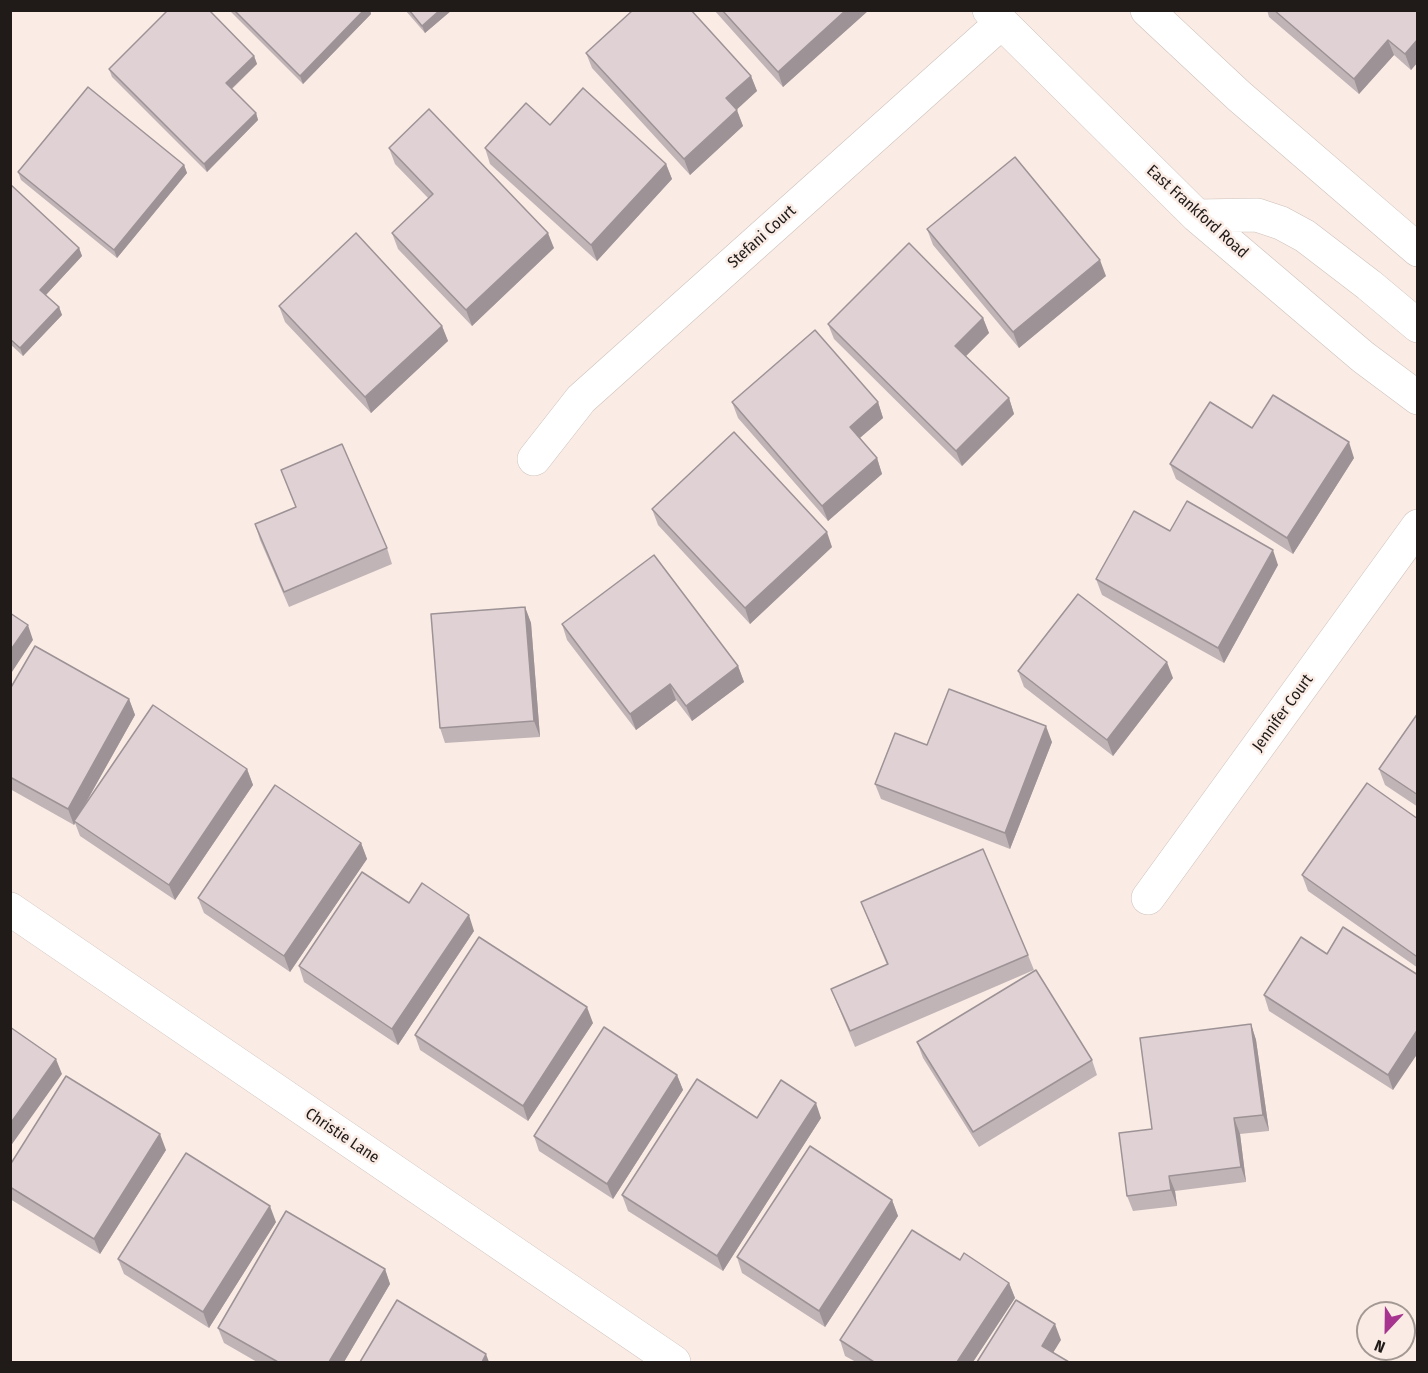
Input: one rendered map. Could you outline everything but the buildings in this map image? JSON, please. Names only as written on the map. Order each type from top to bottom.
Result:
[{"type":"street","points":[[1147,10],[1239,96],[1418,249]]},
{"type":"street","name":"East Frankford Road","points":[[995,17],[1197,216],[1363,357],[1418,398]]},
{"type":"street","name":"Stefani Court","points":[[534,459],[581,399],[995,17]]},
{"type":"street","points":[[1197,216],[1257,215],[1281,223],[1305,236],[1418,326]]},
{"type":"street","name":"Jennifer Court","points":[[1148,898],[1418,526]]},
{"type":"street","name":"Christie Lane","points":[[10,909],[674,1362]]}]
